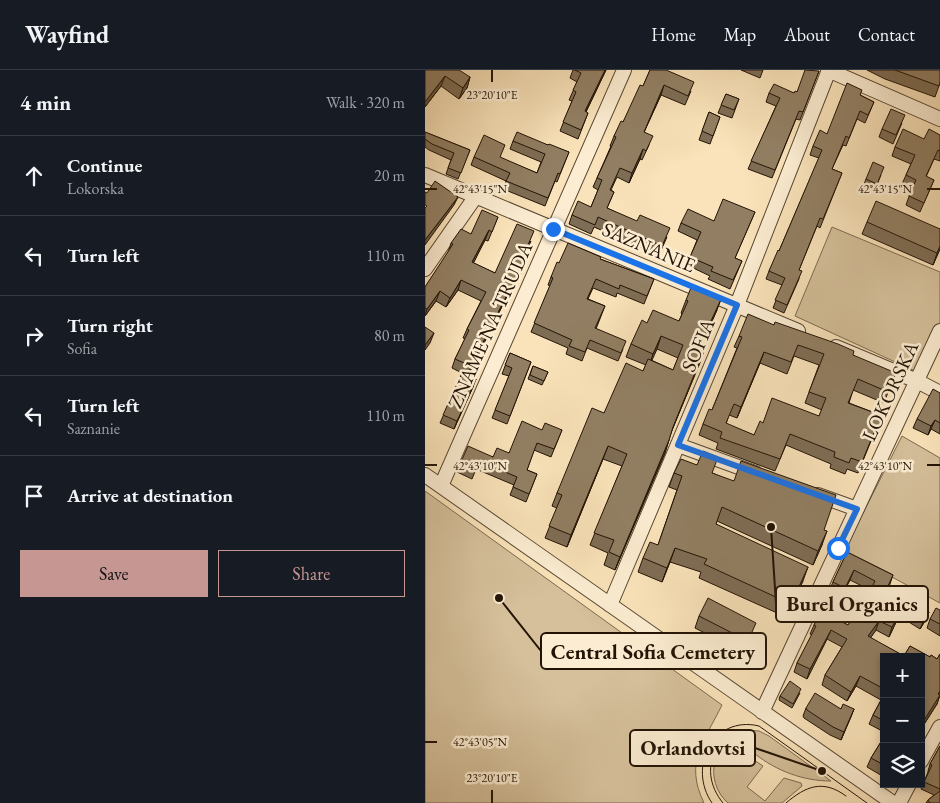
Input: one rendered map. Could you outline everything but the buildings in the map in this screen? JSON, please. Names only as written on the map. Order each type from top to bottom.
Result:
[{"type":"street","name":"ZNAME NA TRUDA","points":[[441,486],[624,70]]},
{"type":"street","points":[[829,70],[940,119]]},
{"type":"street","name":"SOFIA","points":[[610,605],[737,305],[829,70]]},
{"type":"street","name":"SAZNANIE","points":[[425,175],[809,336]]},
{"type":"street","points":[[425,269],[476,196]]},
{"type":"street","name":"LOKORSKA","points":[[762,712],[940,331]]},
{"type":"street","points":[[827,343],[917,381],[940,394]]},
{"type":"street","points":[[678,445],[767,477]]},
{"type":"street","points":[[425,475],[893,803]]},
{"type":"street","points":[[803,490],[857,509]]},
{"type":"street","points":[[925,755],[940,727]]},
{"type":"street","points":[[899,803],[907,788]]},
{"type":"shaded area","points":[[832,227],[940,272],[940,326],[917,372],[795,316]]},
{"type":"shaded area","points":[[902,436],[940,458],[940,603],[844,551]]},
{"type":"shaded area","points":[[425,491],[722,705],[703,741],[696,764],[698,789],[704,803],[425,803]]},
{"type":"shaded area","points":[[745,730],[759,731],[769,736],[831,781],[821,781],[791,774],[755,754],[751,758],[763,766],[747,787],[765,801],[784,778],[801,783],[802,786],[782,803],[728,803],[720,794],[715,783],[715,761],[725,742]]},
{"type":"tram line","points":[[712,803],[705,789],[702,774],[704,760],[709,747],[717,736],[729,728],[743,725],[759,726],[867,803]]},
{"type":"tram line","points":[[718,746],[712,761],[711,775],[712,783],[723,803]]},
{"type":"tram line","points":[[786,803],[801,792],[822,786],[838,791],[846,796]]},
{"type":"place","name":"Burel Organics","points":[[771,527]]},
{"type":"place","name":"Central Sofia Cemetery","points":[[499,598]]},
{"type":"place","name":"Orlandovtsi","points":[[822,771]]},
{"type":"route","points":[[553,229],[737,305],[678,445],[857,509],[838,548]]}]
